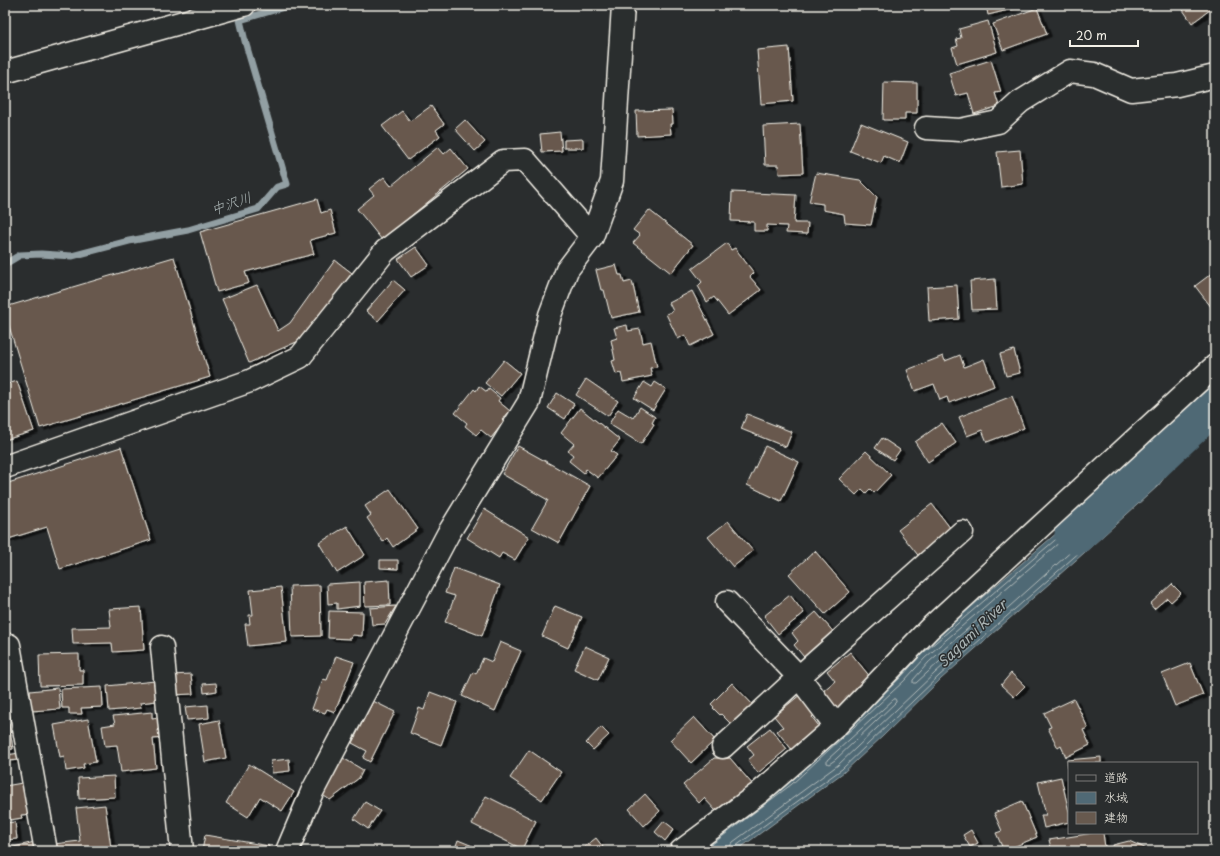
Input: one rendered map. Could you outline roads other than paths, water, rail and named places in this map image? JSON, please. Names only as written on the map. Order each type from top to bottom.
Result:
[{"type":"street","points":[[5,72],[244,5]]},
{"type":"street","points":[[287,851],[312,792],[448,534],[529,402],[550,315],[567,270],[592,237],[612,180],[623,5]]},
{"type":"street","points":[[926,128],[960,130],[998,122],[1020,102],[1070,71],[1094,74],[1131,90],[1177,85],[1215,76]]},
{"type":"street","points":[[5,467],[250,381],[300,357],[384,251],[503,161],[526,160],[592,237]]},
{"type":"street","points":[[681,851],[759,793],[836,726],[929,629],[1215,366]]},
{"type":"street","points":[[723,747],[799,677],[962,532]]},
{"type":"street","points":[[727,602],[799,677],[836,726]]},
{"type":"street","points":[[9,645],[46,851]]},
{"type":"street","points":[[162,647],[182,851]]},
{"type":"water","points":[[1215,382],[1215,424],[1181,456],[1158,486],[941,679],[844,772],[736,851],[688,851],[1102,494],[1119,495],[1139,478],[1134,468],[1139,465],[1140,453]]},
{"type":"waterway","name":"中沢川","points":[[5,264],[20,255],[41,254],[72,256],[129,241],[188,230],[258,209],[277,187],[287,184],[240,20],[291,5]]},
{"type":"waterway","name":"Sagami River","points":[[1075,534],[1215,402]]}]
